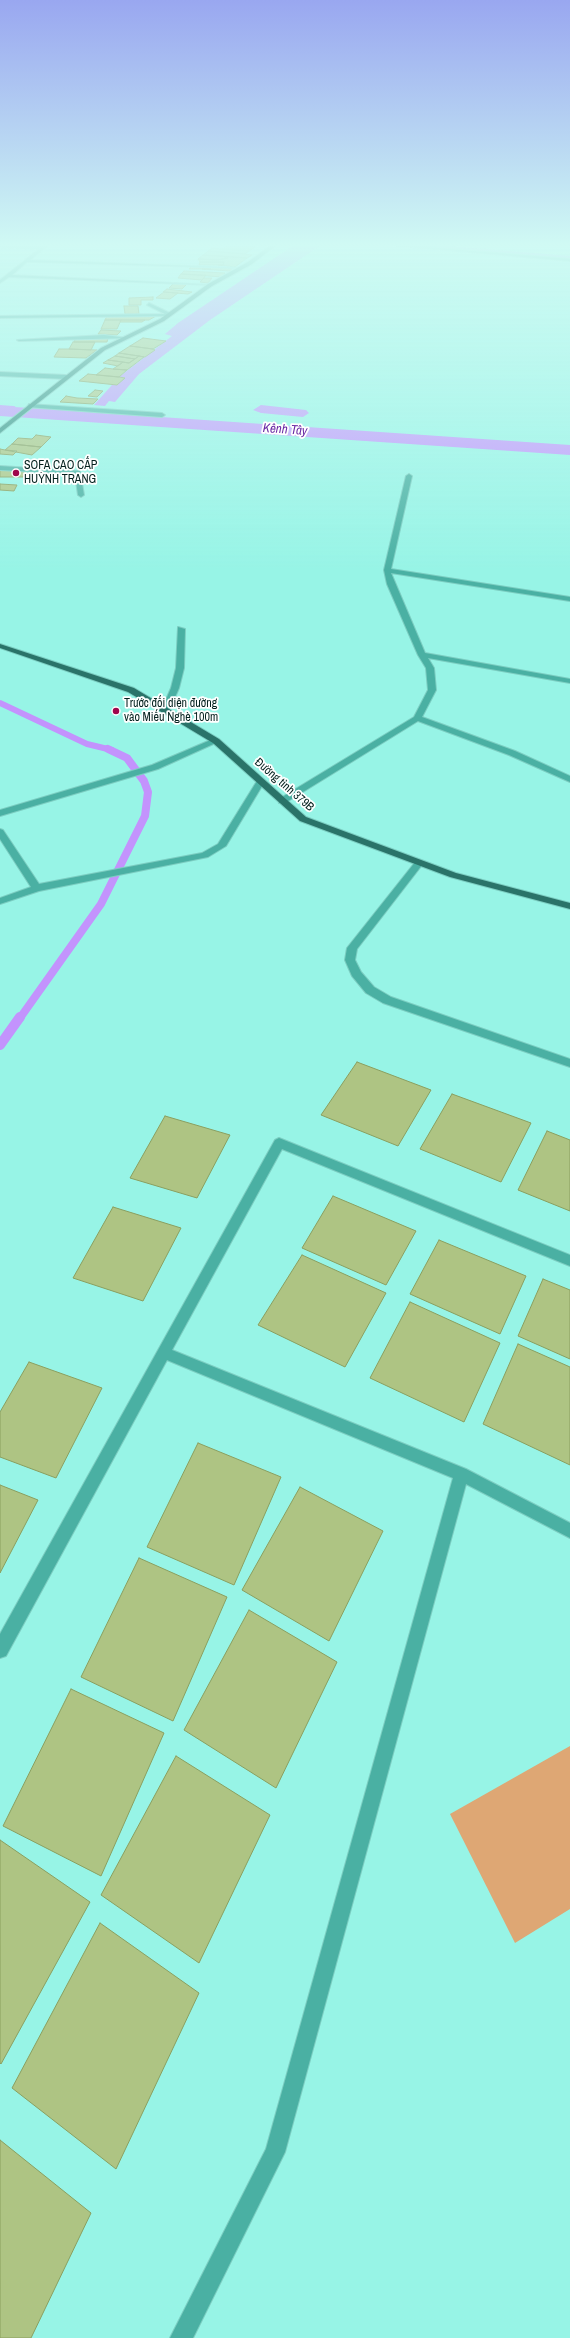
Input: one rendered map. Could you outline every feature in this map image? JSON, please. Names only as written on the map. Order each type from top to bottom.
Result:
[{"type":"main road","points":[[0,431],[30,405],[99,352]]},
{"type":"main road","name":"Đường tỉnh 379B","points":[[0,646],[131,690],[216,741],[303,819],[453,875],[570,906]]},
{"type":"street","points":[[0,374],[66,377]]},
{"type":"street","points":[[30,405],[162,415]]},
{"type":"street","points":[[0,468],[78,472],[81,495]]},
{"type":"street","points":[[282,801],[417,718],[432,690],[430,668],[422,655],[391,584],[387,570],[409,476]]},
{"type":"street","points":[[387,570],[570,599]]},
{"type":"street","points":[[165,711],[175,688],[180,668],[181,629]]},
{"type":"street","points":[[422,655],[570,681]]},
{"type":"street","points":[[417,718],[512,753],[570,779]]},
{"type":"street","points":[[0,813],[155,767],[216,741]]},
{"type":"street","points":[[0,901],[55,883],[146,868],[204,855],[221,846],[261,781]]},
{"type":"street","points":[[0,832],[37,888]]},
{"type":"street","points":[[419,862],[352,948],[350,960],[356,974],[370,990],[387,1000],[570,1063]]},
{"type":"street","points":[[0,1650],[279,1144],[570,1261]]},
{"type":"street","points":[[164,1353],[461,1474],[570,1531]]},
{"type":"street","points":[[181,2338],[274,2152],[461,1474]]},
{"type":"shaded area","points":[[151,352],[168,352],[139,374],[115,402],[109,401],[105,406],[94,405],[112,385],[117,385],[125,378],[119,377]]},
{"type":"shaded area","points":[[0,405],[104,413],[97,421],[0,415]]},
{"type":"shaded area","points":[[261,405],[306,410],[309,413],[303,417],[261,413],[253,410]]},
{"type":"shaded area","points":[[570,1746],[570,1909],[515,1943],[450,1814]]},
{"type":"pier","points":[[18,404],[42,406],[26,418],[3,417]]},
{"type":"building","points":[[57,352],[94,352],[86,358],[54,357]]},
{"type":"building","points":[[120,352],[152,352],[145,357],[119,353]]},
{"type":"building","points":[[119,353],[139,356],[135,359],[115,356]]},
{"type":"building","points":[[115,356],[135,359],[129,363],[108,360]]},
{"type":"building","points":[[139,356],[144,357],[127,370],[113,369],[123,362],[129,363]]},
{"type":"building","points":[[108,360],[123,362],[118,366],[103,363]]},
{"type":"building","points":[[105,368],[127,370],[119,377],[96,375]]},
{"type":"building","points":[[88,374],[125,378],[117,385],[79,381]]},
{"type":"building","points":[[95,390],[103,391],[97,397],[88,396]]},
{"type":"building","points":[[66,396],[98,399],[93,404],[60,402]]},
{"type":"building","points":[[36,435],[51,437],[41,447],[12,444],[18,438],[32,439]]},
{"type":"building","points":[[12,444],[41,447],[32,455],[5,450]]},
{"type":"building","points":[[0,449],[17,451],[13,455],[0,454]]},
{"type":"building","points":[[0,469],[27,469],[23,477],[0,477]]},
{"type":"building","points":[[0,484],[17,485],[14,491],[0,490]]},
{"type":"building","points":[[357,1062],[431,1090],[398,1146],[321,1115]]},
{"type":"building","points":[[452,1094],[531,1123],[501,1182],[420,1149]]},
{"type":"building","points":[[165,1116],[230,1135],[197,1198],[130,1178]]},
{"type":"building","points":[[547,1131],[570,1140],[570,1211],[518,1190]]},
{"type":"building","points":[[333,1196],[416,1231],[386,1285],[302,1248]]},
{"type":"building","points":[[113,1207],[181,1228],[143,1301],[73,1278]]},
{"type":"building","points":[[439,1240],[526,1276],[500,1334],[410,1294]]},
{"type":"building","points":[[302,1255],[386,1293],[345,1367],[258,1325]]},
{"type":"building","points":[[543,1279],[570,1290],[570,1359],[518,1336]]},
{"type":"building","points":[[410,1302],[500,1343],[464,1422],[370,1378]]},
{"type":"building","points":[[518,1344],[570,1367],[570,1465],[483,1424]]},
{"type":"building","points":[[29,1362],[102,1388],[56,1478],[0,1457],[0,1412]]},
{"type":"building","points":[[198,1443],[281,1477],[234,1585],[147,1547]]},
{"type":"building","points":[[0,1485],[38,1500],[0,1573]]},
{"type":"building","points":[[300,1487],[383,1531],[329,1641],[242,1590]]},
{"type":"building","points":[[139,1558],[227,1597],[173,1721],[81,1677]]},
{"type":"building","points":[[249,1610],[337,1662],[276,1788],[184,1730]]},
{"type":"building","points":[[71,1689],[164,1733],[101,1876],[3,1826]]},
{"type":"building","points":[[176,1756],[270,1815],[199,1963],[101,1895]]},
{"type":"building","points":[[0,1840],[90,1902],[1,2064],[0,2063]]},
{"type":"building","points":[[100,1923],[199,1993],[116,2169],[12,2088]]},
{"type":"building","points":[[0,2140],[91,2213],[31,2338],[0,2338]]},
{"type":"waterway","name":"Kênh Tây","points":[[0,411],[570,450]]},
{"type":"waterway","points":[[0,703],[87,744],[108,749]]},
{"type":"waterway","points":[[20,1018],[101,904],[145,816],[148,792],[144,781],[127,758],[108,749]]},
{"type":"waterway","points":[[0,1045],[20,1017]]},
{"type":"place","name":"SOFA CAO CẤP HUỲNH TRANG","points":[[16,473]]},
{"type":"place","name":"Trước đối diện đường vào Miếu Nghè 100m","points":[[116,711]]}]
